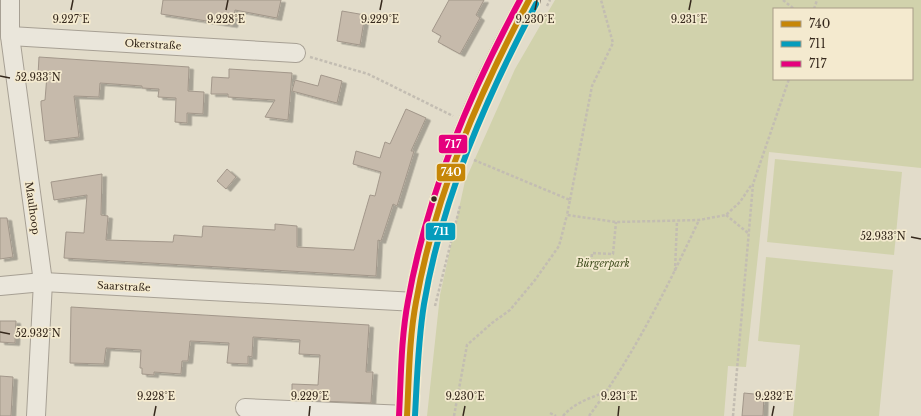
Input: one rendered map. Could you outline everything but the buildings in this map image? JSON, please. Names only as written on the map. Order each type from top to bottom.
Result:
[{"type":"main road","points":[[407,416],[426,305],[441,201],[468,123],[499,54],[536,6]]},
{"type":"street","name":"Maulhoop","points":[[10,0],[10,36],[43,282],[36,416]]},
{"type":"street","name":"Okerstraße","points":[[10,36],[296,52]]},
{"type":"street","name":"Saarstraße","points":[[0,286],[43,282],[426,305]]},
{"type":"street","points":[[245,408],[407,416]]},
{"type":"path","points":[[536,6],[550,0]]},
{"type":"path","points":[[454,416],[467,345],[492,322],[510,310],[535,280],[559,246],[567,215],[592,86],[613,43],[601,0]]},
{"type":"path","points":[[783,0],[793,8]]},
{"type":"path","points":[[296,52],[368,74],[468,123]]},
{"type":"path","points":[[733,416],[753,184],[789,80]]},
{"type":"path","points":[[470,166],[472,159],[570,200]]},
{"type":"path","points":[[567,215],[616,222],[699,220],[726,215],[740,202],[753,184]]},
{"type":"path","points":[[426,305],[461,204]]},
{"type":"path","points":[[726,215],[749,234]]},
{"type":"path","points":[[589,416],[606,392],[648,324],[675,272],[699,220]]},
{"type":"path","points":[[675,272],[677,221]]},
{"type":"path","points":[[591,267],[592,253],[613,254],[616,222]]},
{"type":"path","points":[[563,416],[569,409],[584,400],[606,392]]},
{"type":"path","points":[[550,413],[556,416]]},
{"type":"green space","name":"Bürgerpark","points":[[555,0],[921,0],[921,168],[769,152],[746,367],[728,366],[724,416],[427,416],[440,295],[465,181],[515,69]]},
{"type":"green space","points":[[775,159],[902,172],[894,255],[767,242]]},
{"type":"green space","points":[[766,257],[893,270],[879,416],[793,416],[800,345],[758,341]]},
{"type":"transit line","name":"717","points":[[399,416],[404,329],[416,261],[426,222],[438,184],[467,109],[501,36],[520,0]]},
{"type":"transit line","name":"740","points":[[407,416],[412,330],[424,262],[434,223],[460,146],[492,72],[529,0]]},
{"type":"transit line","name":"711","points":[[415,416],[420,332],[432,265],[442,226],[454,187],[483,112],[536,4]]}]
